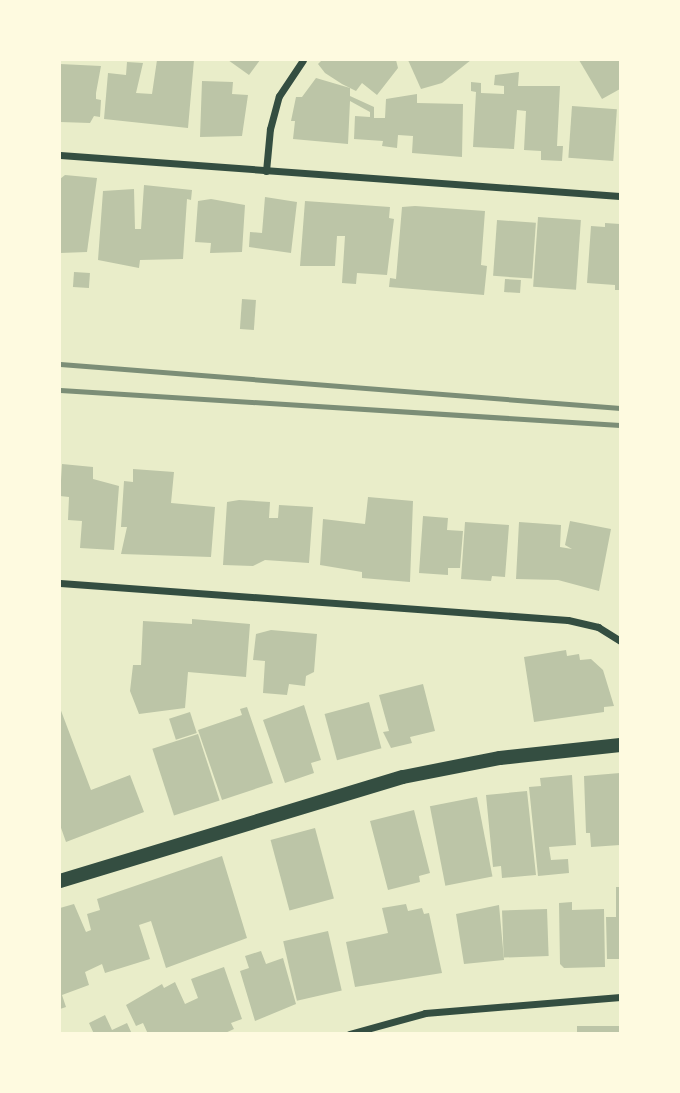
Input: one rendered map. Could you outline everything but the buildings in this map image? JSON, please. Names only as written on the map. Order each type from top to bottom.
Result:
[{"type":"main road","points":[[60,881],[403,777],[500,758],[621,745]]},
{"type":"street","points":[[266,171],[270,129],[279,96],[303,60]]},
{"type":"street","points":[[60,155],[621,196]]},
{"type":"street","points":[[60,583],[569,621],[598,627],[621,641]]},
{"type":"street","points":[[349,1034],[425,1013],[621,997]]},
{"type":"railway","points":[[60,364],[620,408]]},
{"type":"railway","points":[[60,390],[620,425]]}]
